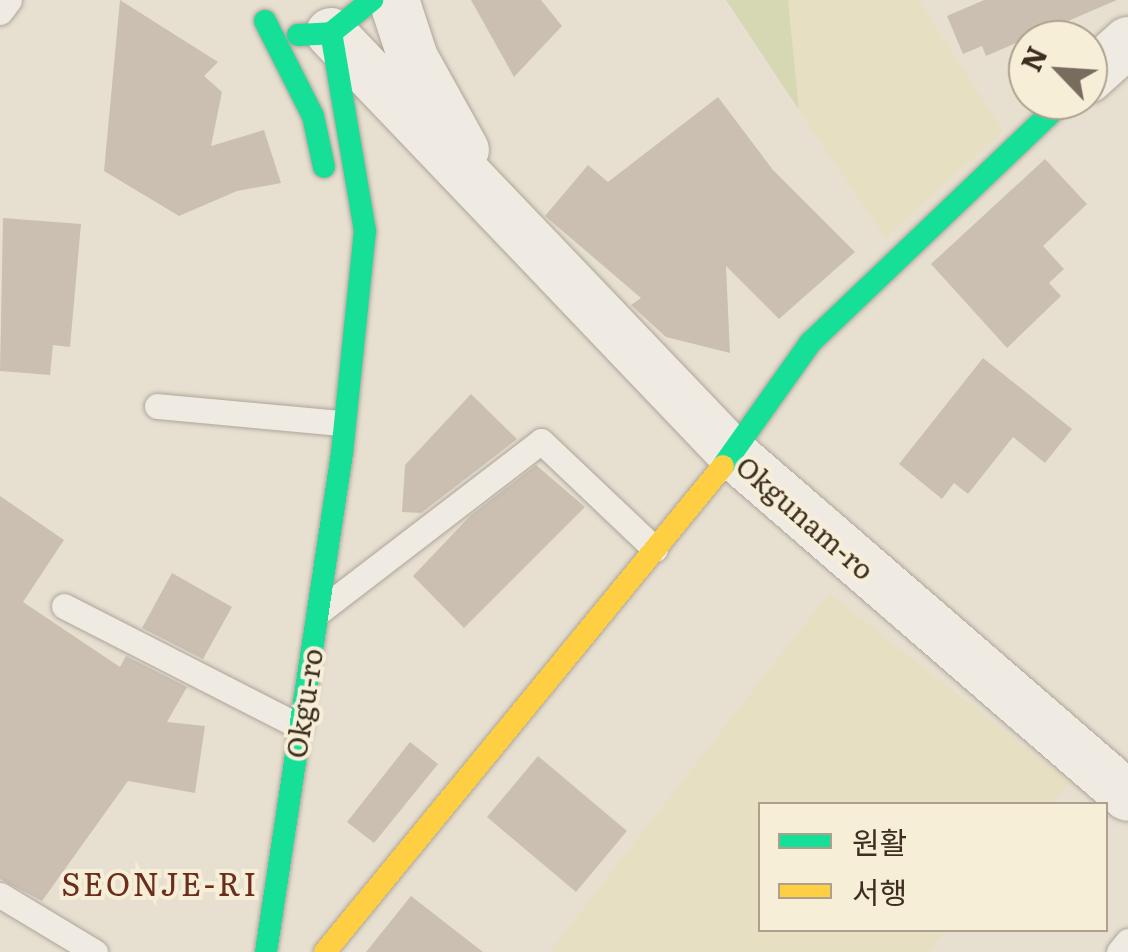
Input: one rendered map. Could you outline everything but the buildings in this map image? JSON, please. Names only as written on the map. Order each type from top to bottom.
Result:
[{"type":"main road","points":[[253,6],[285,32],[331,33],[372,0]]},
{"type":"main road","points":[[253,6],[313,116],[329,190]]},
{"type":"main road","points":[[331,33],[365,231],[342,453]]},
{"type":"main road","points":[[325,952],[733,454],[810,343],[927,223],[1042,120]]},
{"type":"main road","points":[[338,247],[342,453]]},
{"type":"main road","name":"Okgu-ro","points":[[266,952],[342,453]]},
{"type":"street","points":[[394,0],[413,58],[502,220]]},
{"type":"street","points":[[331,33],[502,220]]},
{"type":"street","points":[[1108,60],[1128,42]]},
{"type":"street","name":"Okgunam-ro","points":[[502,220],[733,454],[1128,796]]},
{"type":"lane","points":[[0,12],[9,0]]},
{"type":"lane","points":[[157,406],[341,423]]},
{"type":"lane","points":[[317,612],[541,441],[655,548]]},
{"type":"lane","points":[[64,606],[300,726]]},
{"type":"lane","points":[[0,895],[95,952]]},
{"type":"lane","points":[[1119,952],[1128,941]]},
{"type":"shaded area","points":[[788,0],[919,0],[1003,131],[885,238],[799,110]]},
{"type":"shaded area","points":[[829,593],[1070,783],[1053,802],[758,802],[758,932],[944,932],[927,952],[549,952]]},
{"type":"green space","points":[[726,0],[788,0],[799,110]]},
{"type":"traffic: fast","points":[[298,35],[331,33],[372,0]]},
{"type":"traffic: fast","points":[[265,21],[313,116],[324,167]]},
{"type":"traffic: fast","points":[[266,952],[342,453],[365,231],[331,33]]},
{"type":"traffic: fast","points":[[723,466],[810,343],[1043,120]]},
{"type":"traffic: slow","points":[[325,952],[723,466]]},
{"type":"district","name":"SEONJE-RI","points":[[160,882]]}]
